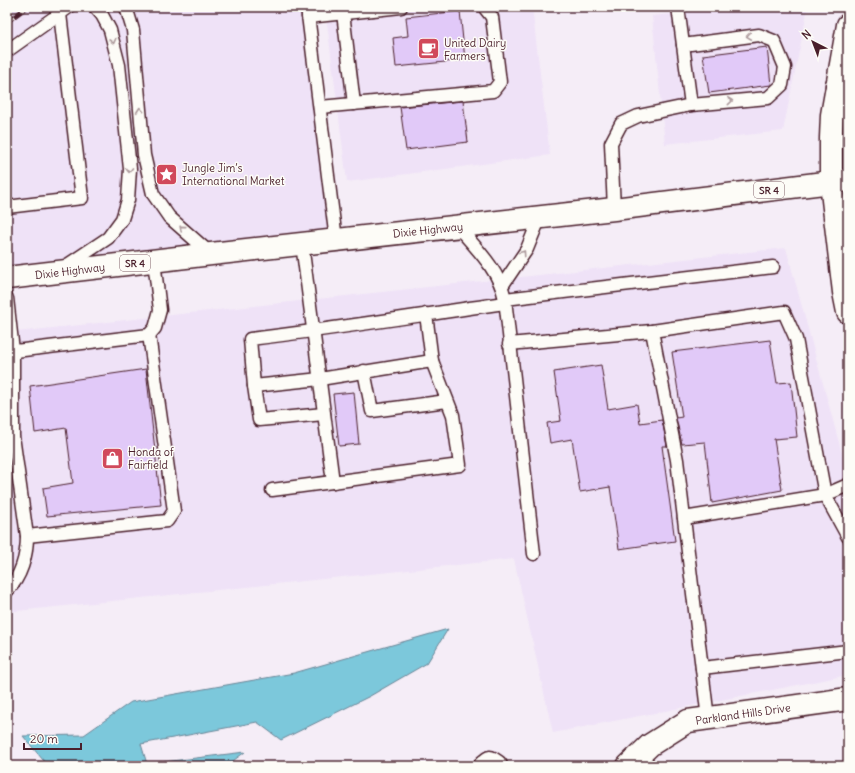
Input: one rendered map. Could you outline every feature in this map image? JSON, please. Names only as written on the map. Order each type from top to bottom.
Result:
[{"type":"main road","points":[[848,25],[843,91],[832,115],[831,138],[840,181],[844,292],[848,312]]},
{"type":"main road","name":"Dixie Highway","points":[[7,278],[154,260],[614,209],[840,181]]},
{"type":"main road","name":"Parkland Hills Drive","points":[[628,766],[650,745],[688,721],[848,699]]},
{"type":"main road","points":[[485,766],[490,762],[496,766]]},
{"type":"lane","points":[[58,272],[108,238],[122,219],[128,200],[130,170],[119,65],[110,30],[102,15],[95,7]]},
{"type":"lane","points":[[126,7],[133,30],[144,155],[153,194],[169,217],[211,254]]},
{"type":"lane","points":[[336,240],[308,12],[343,13],[401,7]]},
{"type":"lane","points":[[320,108],[493,91],[500,82],[492,17],[484,7]]},
{"type":"lane","points":[[678,7],[691,104]]},
{"type":"lane","points":[[7,51],[65,10]]},
{"type":"lane","points":[[7,207],[82,198],[65,10]]},
{"type":"lane","points":[[343,13],[354,104]]},
{"type":"lane","points":[[614,209],[611,143],[621,124],[638,116],[691,104],[768,98],[782,85],[785,67],[774,41],[759,35],[683,45]]},
{"type":"lane","points":[[502,286],[527,249],[540,217]]},
{"type":"lane","points":[[458,227],[486,260],[502,286],[505,301],[534,554]]},
{"type":"lane","points":[[302,244],[333,482]]},
{"type":"lane","points":[[10,352],[149,335],[155,328],[160,310],[154,260]]},
{"type":"lane","points":[[324,414],[259,420],[254,386],[250,339],[313,332],[505,301],[773,267]]},
{"type":"lane","points":[[7,298],[14,436],[27,536],[27,552],[21,571],[7,591]]},
{"type":"lane","points":[[509,344],[652,331],[784,312],[796,339],[825,495],[848,537]]},
{"type":"lane","points":[[272,490],[460,465],[453,415],[432,361],[426,314]]},
{"type":"lane","points":[[652,331],[677,460],[708,718]]},
{"type":"lane","points":[[27,536],[168,521],[174,511],[149,335]]},
{"type":"lane","points":[[254,386],[320,378],[432,361]]},
{"type":"lane","points":[[364,371],[372,411],[447,401]]},
{"type":"lane","points":[[684,518],[825,495],[848,485]]},
{"type":"lane","points":[[702,668],[848,651]]},
{"type":"shaded area","name":"Jungle Jim’s International Market","points":[[7,7],[307,7],[336,240],[7,278]]},
{"type":"shaded area","points":[[325,7],[532,7],[550,155],[347,182]]},
{"type":"shaded area","points":[[738,7],[808,7],[783,131],[665,144],[652,16]]},
{"type":"shaded area","points":[[786,248],[848,472],[848,675],[553,733],[514,559],[7,612],[7,333]]},
{"type":"water","points":[[448,629],[427,663],[370,696],[281,740],[257,722],[141,744],[147,764],[245,752],[226,766],[48,766],[23,736],[84,735],[131,702],[294,673]]},
{"type":"building","name":"United Dairy Farmers","points":[[460,11],[465,60],[396,67],[393,38],[408,36],[406,17]]},
{"type":"building","points":[[767,47],[771,85],[709,93],[703,55]]},
{"type":"building","points":[[463,101],[468,142],[406,150],[400,107]]},
{"type":"building","points":[[770,340],[777,383],[791,382],[797,437],[774,439],[782,490],[712,503],[705,442],[682,444],[676,418],[682,417],[672,352]]},
{"type":"building","points":[[601,365],[608,409],[637,404],[640,423],[662,420],[667,446],[662,446],[675,541],[619,549],[610,487],[580,492],[572,439],[550,443],[547,423],[561,421],[554,372]]},
{"type":"building","name":"Honda of Fairfield","points":[[146,369],[161,505],[47,516],[43,488],[73,483],[66,428],[35,433],[30,386]]},
{"type":"building","points":[[354,392],[359,444],[339,446],[333,394]]},
{"type":"railway","points":[[7,22],[27,7]]},
{"type":"place","name":"United Dairy Farmers","points":[[429,49]]},
{"type":"place","name":"Jungle Jim’s International Market","points":[[167,174]]},
{"type":"place","name":"Honda of Fairfield","points":[[113,458]]}]
